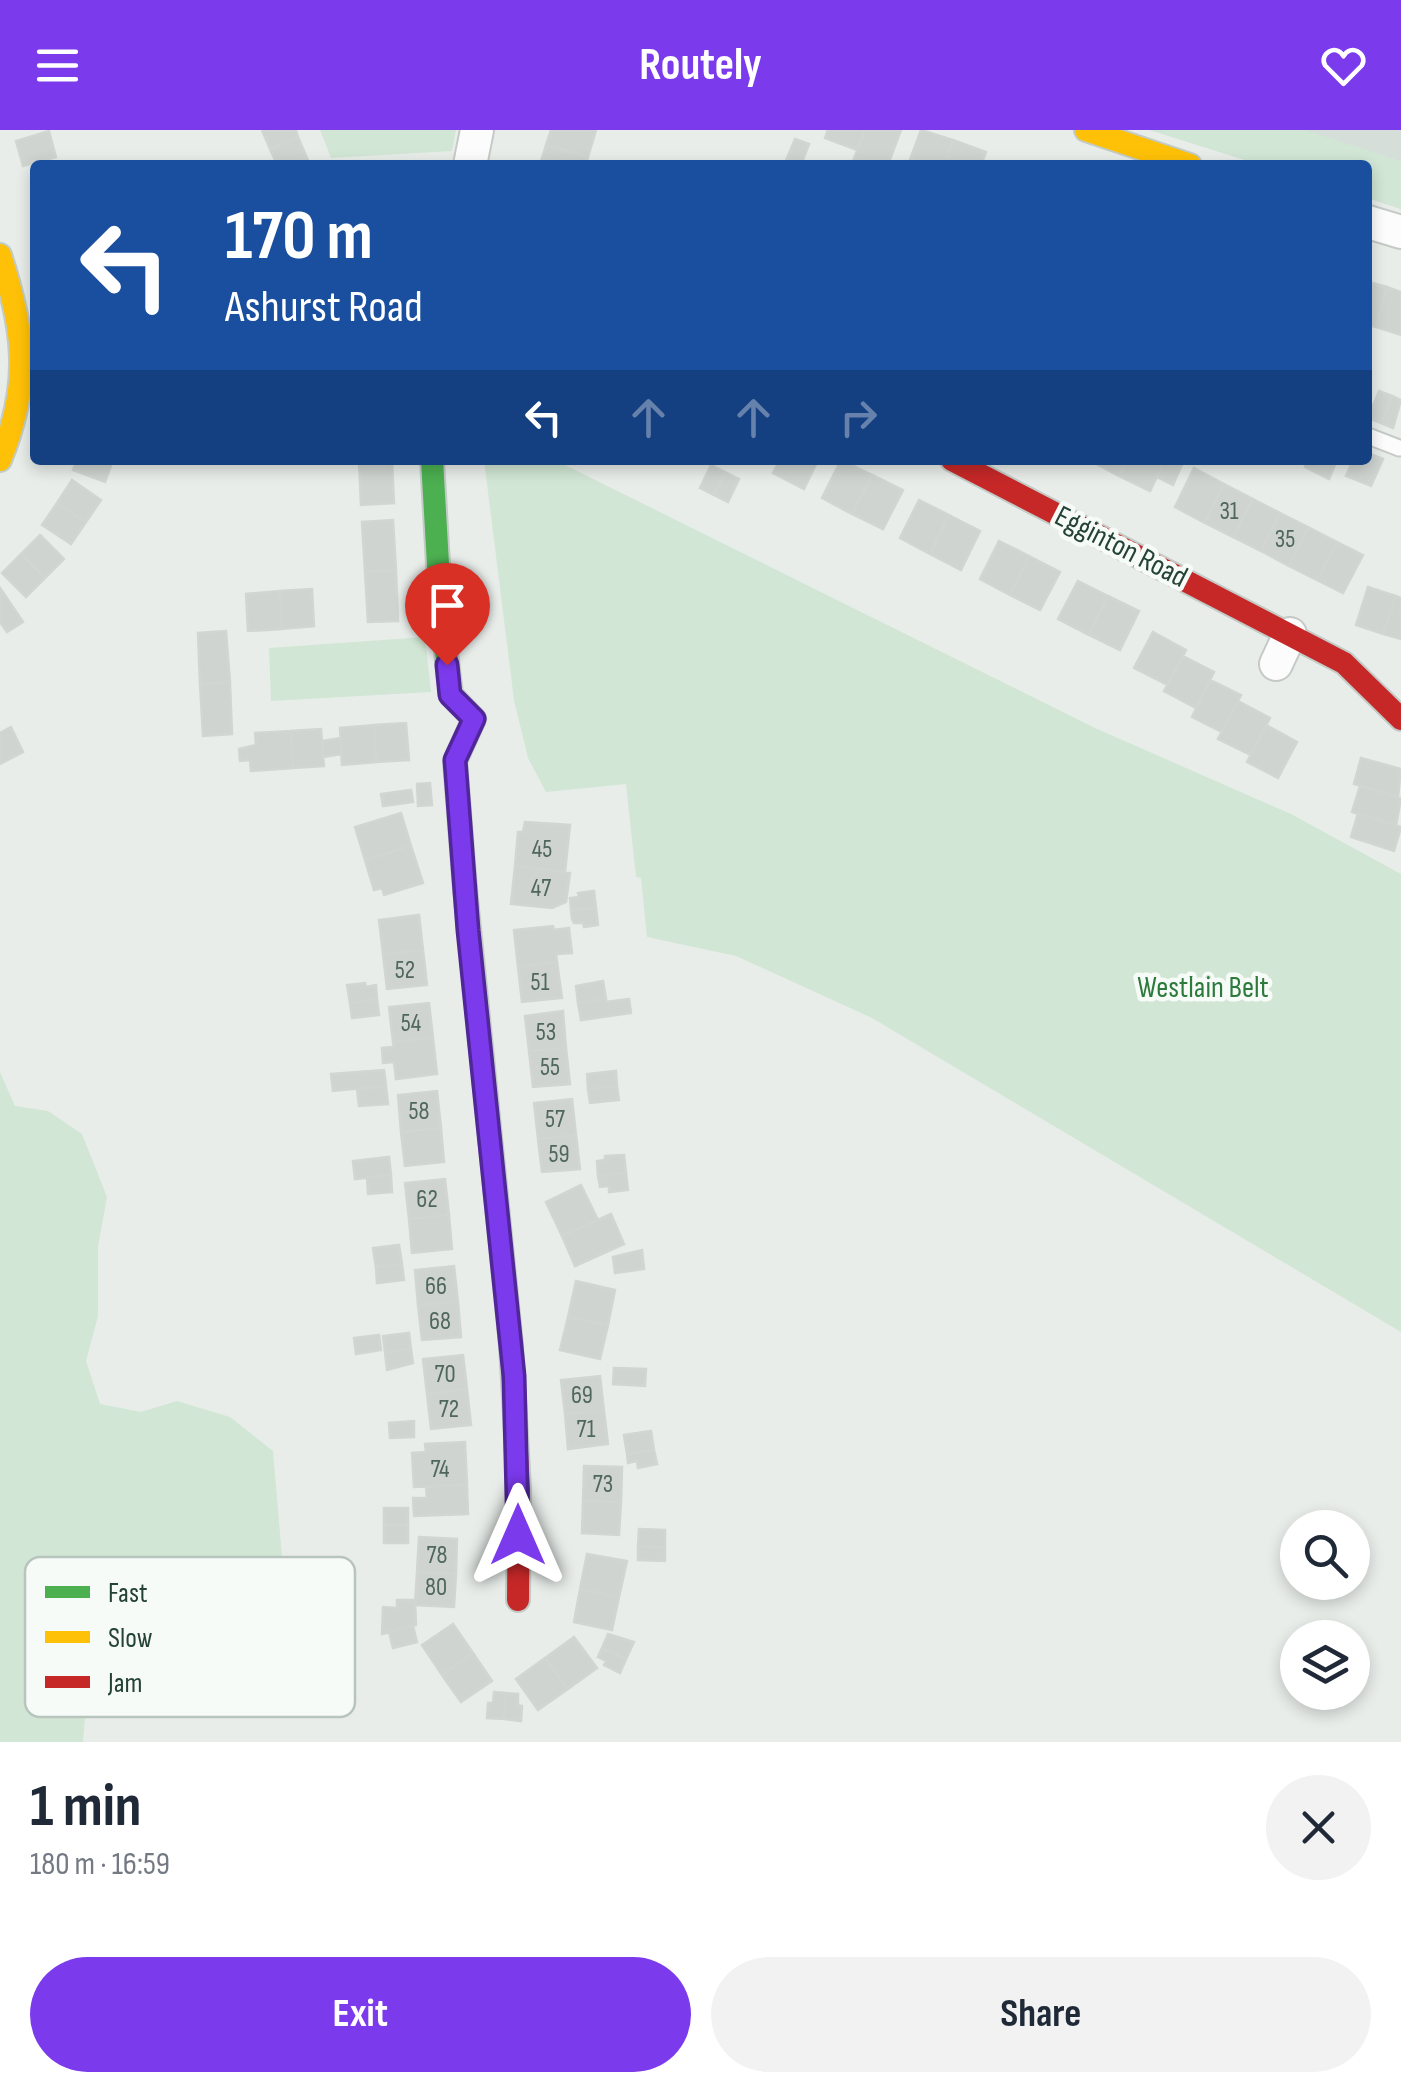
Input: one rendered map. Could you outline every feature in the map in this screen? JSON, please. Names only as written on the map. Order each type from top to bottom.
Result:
[{"type":"street","points":[[471,160],[477,130]]},
{"type":"street","points":[[1086,130],[1175,160]]},
{"type":"street","points":[[1372,223],[1401,232]]},
{"type":"street","points":[[0,255],[24,342],[24,374],[7,418],[0,460]]},
{"type":"street","points":[[432,465],[450,695],[474,719],[455,760],[468,930],[514,1376],[518,1600]]},
{"type":"street","name":"Egginton Road","points":[[961,465],[1283,649],[1344,663],[1401,719]]},
{"type":"lane","points":[[1372,438],[1400,448]]},
{"type":"shaded area","points":[[1150,130],[1401,130],[1401,209],[1372,199],[1372,160],[1245,160]]},
{"type":"green space","points":[[320,130],[456,130],[452,151],[331,158]]},
{"type":"green space","points":[[1150,130],[1305,130],[1401,161],[1401,209],[1372,199],[1372,160],[1245,160]]},
{"type":"green space","name":"Westlain Belt","points":[[485,465],[565,465],[1095,728],[1291,814],[1401,874],[1401,1332],[872,1018],[736,956],[647,937],[626,784],[546,792],[528,758],[514,700]]},
{"type":"green space","points":[[425,637],[431,692],[271,701],[269,648]]},
{"type":"green space","points":[[0,1072],[15,1106],[48,1111],[82,1134],[107,1197],[98,1247],[98,1316],[86,1361],[100,1404],[141,1412],[177,1401],[230,1417],[273,1451],[282,1557],[25,1557],[25,1717],[85,1717],[83,1742],[0,1742]]},
{"type":"building","points":[[262,130],[296,130],[298,137],[270,149]]},
{"type":"building","points":[[551,130],[596,130],[588,157],[546,145]]},
{"type":"building","points":[[828,130],[865,130],[857,150],[825,138]]},
{"type":"building","points":[[865,130],[901,130],[890,160],[854,160]]},
{"type":"building","points":[[921,130],[953,140],[946,160],[910,160]]},
{"type":"building","points":[[49,131],[56,157],[30,160],[30,164],[23,166],[16,141]]},
{"type":"building","points":[[298,137],[308,160],[275,160],[270,149]]},
{"type":"building","points":[[795,139],[809,144],[803,160],[786,160]]},
{"type":"building","points":[[953,140],[986,152],[983,160],[946,160]]},
{"type":"building","points":[[546,145],[588,157],[587,160],[542,160]]},
{"type":"building","points":[[1372,283],[1387,287],[1376,327],[1372,326]]},
{"type":"building","points":[[1387,287],[1401,292],[1401,335],[1376,327]]},
{"type":"building","points":[[1379,391],[1392,396],[1381,423],[1372,420]]},
{"type":"building","points":[[1392,396],[1401,400],[1393,428],[1381,423]]},
{"type":"building","points":[[1372,455],[1383,459],[1371,486],[1359,481],[1366,465],[1372,465]]},
{"type":"building","points":[[75,465],[111,465],[105,482],[73,470]]},
{"type":"building","points":[[359,465],[392,465],[394,503],[361,505]]},
{"type":"building","points":[[711,465],[725,472],[714,495],[700,488]]},
{"type":"building","points":[[777,465],[816,465],[804,489],[773,473]]},
{"type":"building","points":[[838,465],[851,465],[872,475],[852,514],[822,498]]},
{"type":"building","points":[[1098,465],[1124,465],[1119,476]]},
{"type":"building","points":[[1124,465],[1163,465],[1150,491],[1119,476]]},
{"type":"building","points":[[1163,465],[1182,465],[1173,485],[1157,477]]},
{"type":"building","points":[[1306,465],[1335,465],[1329,479]]},
{"type":"building","points":[[1351,465],[1365,465],[1359,481],[1346,476]]},
{"type":"building","points":[[1194,468],[1224,484],[1205,523],[1175,507]]},
{"type":"building","points":[[725,472],[739,479],[728,502],[714,495]]},
{"type":"building","points":[[872,475],[903,490],[883,529],[852,514]]},
{"type":"building","points":[[72,480],[101,500],[86,522],[57,503]]},
{"type":"building","points":[[1224,484],[1253,499],[1233,537],[1205,523]]},
{"type":"building","points":[[1253,499],[1280,513],[1261,551],[1233,537]]},
{"type":"building","points":[[919,500],[949,515],[930,554],[900,538]]},
{"type":"building","points":[[57,503],[86,522],[71,544],[42,525]]},
{"type":"building","points":[[1280,513],[1308,527],[1289,566],[1261,551]]},
{"type":"building","points":[[949,515],[980,531],[961,570],[930,554]]},
{"type":"building","points":[[393,520],[396,570],[365,572],[362,522]]},
{"type":"building","points":[[1308,527],[1337,542],[1317,580],[1289,566]]},
{"type":"building","points":[[40,535],[64,559],[45,578],[21,554]]},
{"type":"building","points":[[999,541],[1029,556],[1010,595],[980,579]]},
{"type":"building","points":[[1337,542],[1363,555],[1343,593],[1317,580]]},
{"type":"building","points":[[21,554],[45,578],[26,597],[2,573]]},
{"type":"building","points":[[1029,556],[1060,572],[1040,610],[1010,595]]},
{"type":"building","points":[[396,570],[398,621],[368,622],[365,572]]},
{"type":"building","points":[[1078,581],[1108,596],[1089,635],[1058,619]]},
{"type":"building","points":[[1368,587],[1396,596],[1383,634],[1356,625]]},
{"type":"building","points":[[0,588],[23,622],[7,632],[0,622]]},
{"type":"building","points":[[312,589],[314,626],[282,629],[280,591]]},
{"type":"building","points":[[280,591],[282,629],[248,631],[246,594]]},
{"type":"building","points":[[1108,596],[1139,611],[1120,650],[1089,635]]},
{"type":"building","points":[[1396,596],[1401,598],[1401,639],[1383,634]]},
{"type":"building","points":[[226,631],[230,682],[200,684],[198,633]]},
{"type":"building","points":[[1153,632],[1186,650],[1168,685],[1134,668]]},
{"type":"building","points":[[1183,656],[1214,672],[1196,708],[1164,691]]},
{"type":"building","points":[[1210,680],[1241,695],[1222,732],[1192,717]]},
{"type":"building","points":[[230,682],[232,734],[203,736],[200,684]]},
{"type":"building","points":[[1238,701],[1270,718],[1251,755],[1218,739]]},
{"type":"building","points":[[406,723],[409,760],[376,762],[374,725]]},
{"type":"building","points":[[374,725],[376,762],[342,765],[340,728]]},
{"type":"building","points":[[1266,725],[1297,742],[1278,778],[1247,762]]},
{"type":"building","points":[[11,727],[23,752],[0,764],[0,733]]},
{"type":"building","points":[[321,729],[324,766],[293,768],[291,731]]},
{"type":"building","points":[[291,731],[293,768],[251,771],[250,760],[240,761],[239,749],[256,745],[255,733]]},
{"type":"building","points":[[341,738],[342,754],[323,757],[322,741]]},
{"type":"building","points":[[1361,758],[1401,769],[1398,797],[1354,784]]},
{"type":"building","points":[[430,783],[432,805],[418,806],[417,784]]},
{"type":"building","points":[[1360,786],[1401,798],[1396,826],[1352,812]]},
{"type":"building","points":[[411,790],[413,802],[383,806],[381,794]]},
{"type":"building","points":[[401,813],[411,846],[365,860],[355,827]]},
{"type":"building","points":[[1358,813],[1401,827],[1394,851],[1351,837]]},
{"type":"building","points":[[525,822],[570,825],[565,872],[515,866],[518,832],[523,832]]},
{"type":"building","points":[[411,846],[423,883],[384,895],[382,888],[374,890],[365,860]]},
{"type":"building","points":[[515,866],[570,873],[566,902],[552,908],[511,904]]},
{"type":"building","points":[[594,891],[596,908],[571,910],[570,898]]},
{"type":"building","points":[[596,908],[598,925],[584,927],[583,923],[574,923],[571,910]]},
{"type":"building","points":[[419,915],[423,950],[383,954],[379,920]]},
{"type":"building","points":[[553,926],[554,930],[569,928],[572,953],[556,954],[557,962],[518,967],[514,930]]},
{"type":"building","points":[[423,950],[427,985],[387,989],[383,954]]},
{"type":"building","points":[[557,962],[562,998],[522,1002],[518,967]]},
{"type":"building","points":[[603,981],[606,999],[578,1003],[576,986]]},
{"type":"building","points":[[365,983],[366,987],[376,985],[377,999],[350,1003],[347,985]]},
{"type":"building","points":[[377,999],[379,1015],[352,1018],[350,1003]]},
{"type":"building","points":[[629,999],[631,1013],[581,1020],[578,1003]]},
{"type":"building","points":[[429,1003],[433,1038],[393,1042],[389,1007]]},
{"type":"building","points":[[563,1011],[566,1048],[529,1051],[525,1016]]},
{"type":"building","points":[[433,1038],[437,1074],[396,1079],[394,1062],[383,1063],[382,1048],[394,1047],[393,1042]]},
{"type":"building","points":[[566,1048],[570,1084],[533,1087],[529,1051]]},
{"type":"building","points":[[384,1070],[386,1086],[333,1091],[331,1074]]},
{"type":"building","points":[[616,1071],[617,1086],[588,1089],[587,1074]]},
{"type":"building","points":[[386,1086],[388,1104],[359,1106],[357,1089]]},
{"type":"building","points":[[617,1086],[619,1100],[590,1103],[588,1089]]},
{"type":"building","points":[[437,1091],[441,1128],[401,1132],[398,1095]]},
{"type":"building","points":[[572,1099],[576,1135],[538,1139],[534,1103]]},
{"type":"building","points":[[441,1128],[444,1162],[405,1166],[401,1132]]},
{"type":"building","points":[[576,1135],[580,1169],[542,1172],[538,1139]]},
{"type":"building","points":[[624,1155],[626,1173],[598,1176],[597,1161],[605,1160],[605,1156]]},
{"type":"building","points":[[389,1157],[391,1175],[355,1179],[353,1161]]},
{"type":"building","points":[[626,1173],[628,1190],[609,1192],[609,1186],[600,1187],[598,1176]]},
{"type":"building","points":[[391,1175],[392,1192],[368,1194],[367,1177]]},
{"type":"building","points":[[445,1179],[449,1215],[409,1219],[405,1183]]},
{"type":"building","points":[[581,1185],[598,1220],[562,1236],[546,1202]]},
{"type":"building","points":[[611,1214],[624,1244],[575,1266],[562,1236]]},
{"type":"building","points":[[449,1215],[452,1249],[412,1253],[409,1219]]},
{"type":"building","points":[[399,1245],[402,1264],[376,1267],[373,1248]]},
{"type":"building","points":[[642,1250],[644,1269],[615,1273],[613,1257]]},
{"type":"building","points":[[402,1264],[404,1280],[377,1283],[376,1267]]},
{"type":"building","points":[[454,1266],[458,1302],[418,1305],[415,1270]]},
{"type":"building","points":[[576,1281],[615,1290],[608,1325],[568,1317]]},
{"type":"building","points":[[458,1302],[461,1337],[422,1340],[418,1305]]},
{"type":"building","points":[[568,1317],[608,1325],[600,1359],[560,1350]]},
{"type":"building","points":[[409,1333],[411,1349],[385,1352],[383,1336]]},
{"type":"building","points":[[379,1335],[381,1350],[356,1354],[354,1338]]},
{"type":"building","points":[[411,1349],[413,1363],[387,1370],[385,1352]]},
{"type":"building","points":[[463,1355],[467,1389],[427,1394],[423,1359]]},
{"type":"building","points":[[614,1368],[646,1369],[645,1386],[613,1384]]},
{"type":"building","points":[[600,1376],[604,1411],[565,1414],[561,1380]]},
{"type":"building","points":[[467,1389],[471,1425],[431,1429],[427,1394]]},
{"type":"building","points":[[604,1411],[608,1444],[568,1449],[565,1414]]},
{"type":"building","points":[[414,1421],[414,1437],[390,1438],[389,1423]]},
{"type":"building","points":[[651,1431],[654,1450],[627,1454],[624,1435]]},
{"type":"building","points":[[465,1442],[467,1485],[414,1487],[412,1453],[426,1452],[425,1444]]},
{"type":"building","points":[[654,1450],[657,1464],[638,1468],[637,1461],[628,1463],[627,1454]]},
{"type":"building","points":[[584,1466],[622,1467],[621,1502],[583,1501]]},
{"type":"building","points":[[467,1485],[468,1514],[414,1516],[413,1498],[427,1498],[426,1487]]},
{"type":"building","points":[[583,1501],[621,1502],[619,1535],[582,1533]]},
{"type":"building","points":[[384,1508],[408,1508],[408,1525],[384,1525]]},
{"type":"building","points":[[384,1525],[408,1525],[408,1543],[384,1543]]},
{"type":"building","points":[[639,1529],[665,1530],[665,1548],[638,1546]]},
{"type":"building","points":[[419,1537],[457,1539],[456,1574],[417,1572]]},
{"type":"building","points":[[638,1546],[665,1548],[665,1561],[638,1560]]},
{"type":"building","points":[[587,1554],[627,1561],[619,1597],[580,1589]]},
{"type":"building","points":[[417,1572],[456,1574],[454,1607],[415,1605]]},
{"type":"building","points":[[580,1589],[619,1597],[612,1630],[574,1622]]},
{"type":"building","points":[[397,1600],[415,1600],[416,1625],[382,1634],[383,1607],[397,1608]]},
{"type":"building","points":[[453,1624],[473,1653],[442,1675],[422,1645]]},
{"type":"building","points":[[413,1626],[417,1642],[393,1648],[389,1632]]},
{"type":"building","points":[[608,1634],[634,1642],[626,1659],[602,1648]]},
{"type":"building","points":[[574,1637],[597,1668],[568,1689],[545,1658]]},
{"type":"building","points":[[602,1648],[626,1659],[620,1673],[598,1657]]},
{"type":"building","points":[[473,1653],[492,1681],[461,1702],[442,1675]]},
{"type":"building","points":[[545,1658],[568,1689],[538,1710],[516,1679]]},
{"type":"building","points":[[494,1692],[506,1693],[504,1719],[487,1718]]},
{"type":"building","points":[[506,1693],[518,1694],[521,1721],[504,1719]]},
{"type":"traffic: fast","points":[[432,465],[440,599],[451,695],[474,719],[455,761],[465,889]]},
{"type":"traffic: slow","points":[[1086,130],[1175,160]]},
{"type":"traffic: slow","points":[[0,255],[15,309],[21,358],[17,407],[0,460]]},
{"type":"traffic: slow","points":[[465,889],[511,1345]]},
{"type":"traffic: jam","points":[[962,465],[1344,663],[1401,719]]},
{"type":"traffic: jam","points":[[511,1345],[519,1489],[518,1600]]},
{"type":"route","points":[[447,665],[450,695],[474,719],[455,760],[468,930],[514,1376],[518,1535]]}]
